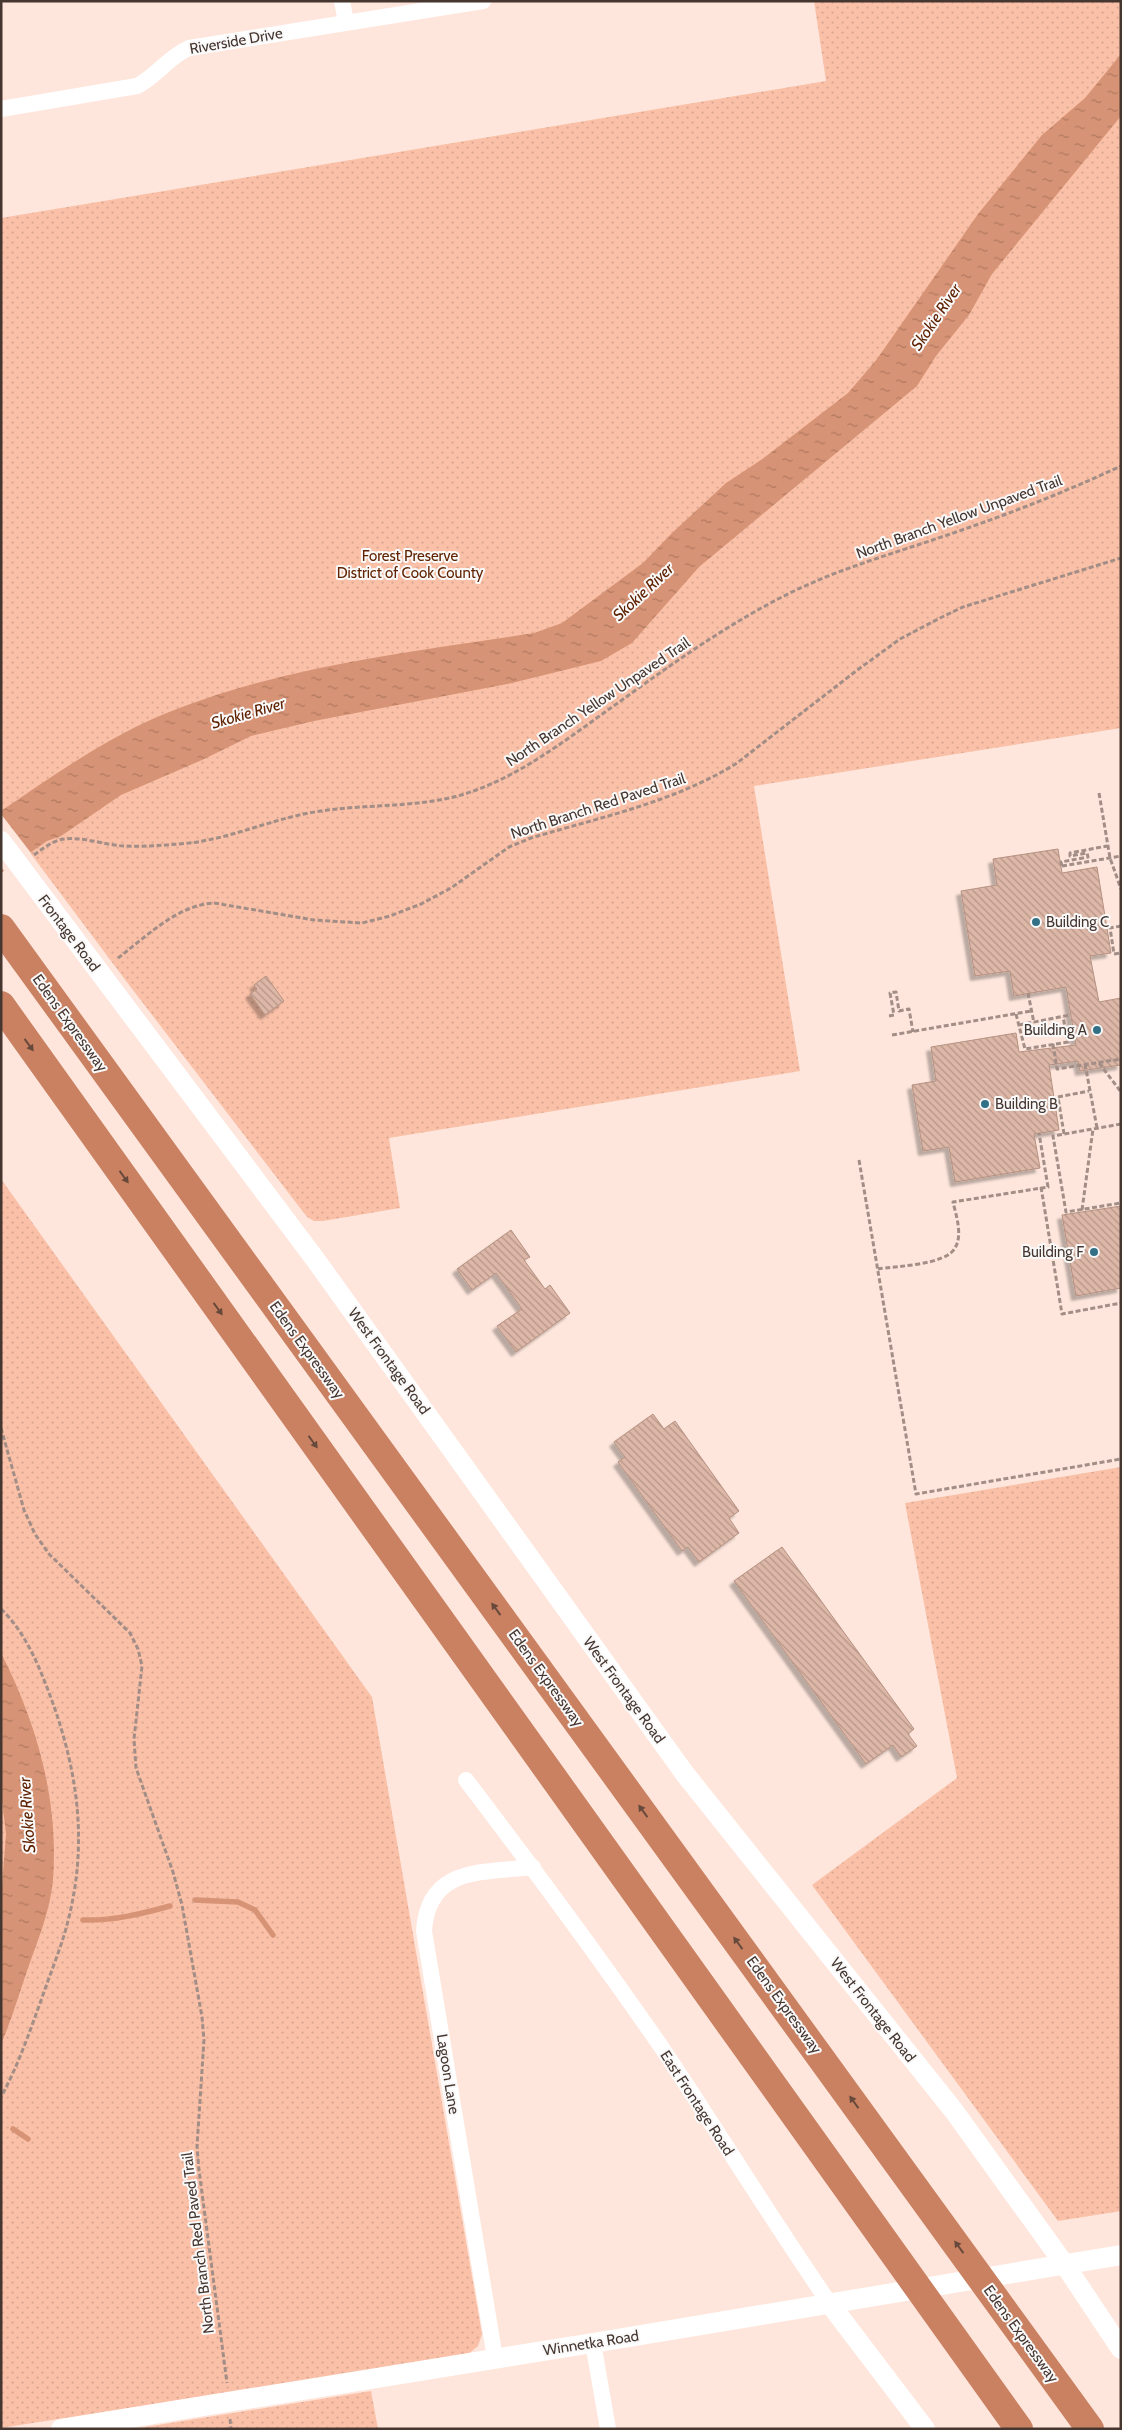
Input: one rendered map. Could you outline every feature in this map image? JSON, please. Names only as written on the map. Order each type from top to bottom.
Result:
[{"type":"highway","name":"Edens Expressway","points":[[1,928],[1090,2429]]},
{"type":"highway","points":[[1,1005],[1019,2429]]},
{"type":"street","points":[[342,1],[346,22]]},
{"type":"street","name":"Riverside Drive","points":[[1,109],[137,86],[148,80],[171,58],[190,48],[482,1]]},
{"type":"street","name":"Frontage Road","points":[[1,840],[26,859],[138,1025]]},
{"type":"street","name":"West Frontage Road","points":[[138,1025],[315,1259],[685,1774],[954,2111],[1065,2264],[1121,2349]]},
{"type":"street","name":"East Frontage Road","points":[[466,1780],[533,1868],[662,2049],[830,2304],[924,2429]]},
{"type":"street","name":"Lagoon Lane","points":[[495,2358],[424,1931],[425,1917],[429,1902],[440,1888],[462,1875],[533,1868]]},
{"type":"street","name":"Winnetka Road","points":[[61,2429],[495,2358],[593,2344],[1121,2255]]},
{"type":"street","points":[[593,2344],[608,2429]]},
{"type":"path","name":"North Branch Yellow Unpaved Trail","points":[[26,859],[62,839],[121,846],[156,846],[194,842],[284,818],[321,811],[440,800],[480,789],[510,776],[571,736],[664,670],[750,614],[797,589],[860,564],[959,532],[1121,466]]},
{"type":"path","name":"North Branch Red Paved Trail","points":[[118,958],[181,912],[198,904],[214,903],[314,920],[362,923],[390,916],[421,904],[451,888],[509,847],[531,838],[680,793],[716,776],[737,763],[856,671],[900,640],[963,606],[1121,558]]},
{"type":"path","points":[[1099,793],[1110,858],[1121,889]]},
{"type":"path","points":[[1108,846],[1070,853],[1070,856],[1087,853],[1088,857],[1062,862],[1062,866],[1121,856]]},
{"type":"path","points":[[1121,926],[1110,928],[1114,954],[1121,952]]},
{"type":"path","points":[[889,1016],[894,1015],[890,993],[896,992],[899,1010],[909,1009],[913,1032]]},
{"type":"path","points":[[1028,994],[1034,1022]]},
{"type":"path","points":[[892,1035],[1032,1011]]},
{"type":"path","points":[[1016,1014],[1024,1049],[1068,1042],[1063,1017]]},
{"type":"path","points":[[1019,1025],[1070,1016]]},
{"type":"path","points":[[1053,1044],[1057,1069],[1121,1058]]},
{"type":"path","points":[[1099,1062],[1121,1092]]},
{"type":"path","points":[[1082,1210],[1095,1129],[1085,1064]]},
{"type":"path","points":[[1064,1134],[1058,1097],[1090,1091]]},
{"type":"path","points":[[1121,1124],[1053,1136],[1066,1212],[1121,1203]]},
{"type":"path","points":[[878,1269],[935,1261],[955,1249],[959,1234],[954,1202],[1048,1187],[1039,1133]]},
{"type":"path","points":[[859,1160],[916,1494],[1121,1459]]},
{"type":"path","points":[[1041,1187],[1062,1314],[1121,1303]]},
{"type":"path","name":"North Branch Red Paved Trail","points":[[1,1428],[24,1510],[35,1534],[49,1554],[130,1633],[138,1649],[142,1666],[134,1739],[136,1768],[173,1872],[198,1980],[204,2040],[197,2146],[228,2392]]},
{"type":"path","points":[[1,1609],[10,1618],[39,1666],[54,1706],[70,1755],[80,1824],[77,1873],[68,1920],[18,2067],[1,2098]]},
{"type":"green space","name":"Forest Preserve District of Cook County","points":[[814,1],[1121,1],[1121,728],[754,786],[800,1071],[389,1138],[400,1208],[314,1221],[307,1217],[1,814],[1,218],[826,81]]},
{"type":"green space","points":[[1,1179],[372,1697],[482,2334],[478,2346],[467,2355],[1,2428]]},
{"type":"green space","points":[[1121,1467],[1121,2211],[1058,2221],[812,1885],[957,1778],[905,1503]]},
{"type":"green space","points":[[371,2391],[378,2429],[133,2429]]},
{"type":"water","name":"Skokie River","points":[[1121,54],[1121,116],[992,274],[969,315],[936,356],[917,386],[699,567],[632,643],[601,661],[512,683],[314,721],[251,736],[202,760],[121,795],[61,836],[47,841],[1,873],[1,811],[97,748],[157,717],[249,685],[296,673],[343,663],[534,633],[562,623],[643,563],[726,483],[761,460],[848,393],[877,359],[978,214],[1042,135],[1085,98]]},
{"type":"water","name":"Skokie River","points":[[1,1653],[25,1707],[43,1763],[49,1792],[54,1850],[53,1880],[40,1936],[1,2044],[1,1899],[6,1834],[1,1792]]},
{"type":"pier","points":[[1,814],[31,853],[5,872],[1,867]]},
{"type":"building","points":[[1058,849],[1062,873],[1097,867],[1111,953],[1090,956],[1099,1002],[1121,998],[1121,1065],[1080,1071],[1078,1061],[1049,1065],[1059,1130],[1034,1134],[1040,1168],[955,1182],[949,1147],[923,1151],[912,1085],[936,1081],[931,1047],[1016,1033],[1019,1052],[1076,1045],[1066,987],[1014,996],[1010,971],[975,976],[961,891],[997,885],[993,859]]},
{"type":"building","points":[[266,976],[284,1001],[265,1015],[250,994],[257,989],[254,985]]},
{"type":"building","name":"Building F","points":[[1121,1206],[1121,1288],[1076,1296],[1062,1215]]},
{"type":"building","points":[[511,1230],[530,1257],[524,1260],[545,1289],[550,1285],[570,1313],[516,1352],[497,1326],[522,1309],[496,1273],[472,1290],[457,1269]]},
{"type":"building","points":[[653,1414],[664,1429],[675,1421],[739,1511],[729,1518],[739,1533],[699,1562],[688,1547],[682,1551],[618,1462],[625,1457],[614,1442]]},
{"type":"building","points":[[782,1547],[914,1729],[908,1734],[917,1746],[901,1757],[893,1745],[866,1764],[734,1581]]},
{"type":"waterway","points":[[195,1900],[238,1902],[255,1910],[273,1935]]},
{"type":"waterway","points":[[83,1920],[116,1918],[170,1906]]},
{"type":"waterway","points":[[13,2129],[28,2139]]},
{"type":"place","name":"Building C","points":[[1036,922]]},
{"type":"place","name":"Building A","points":[[1097,1030]]},
{"type":"place","name":"Building B","points":[[985,1104]]},
{"type":"place","name":"Building F","points":[[1094,1252]]}]
